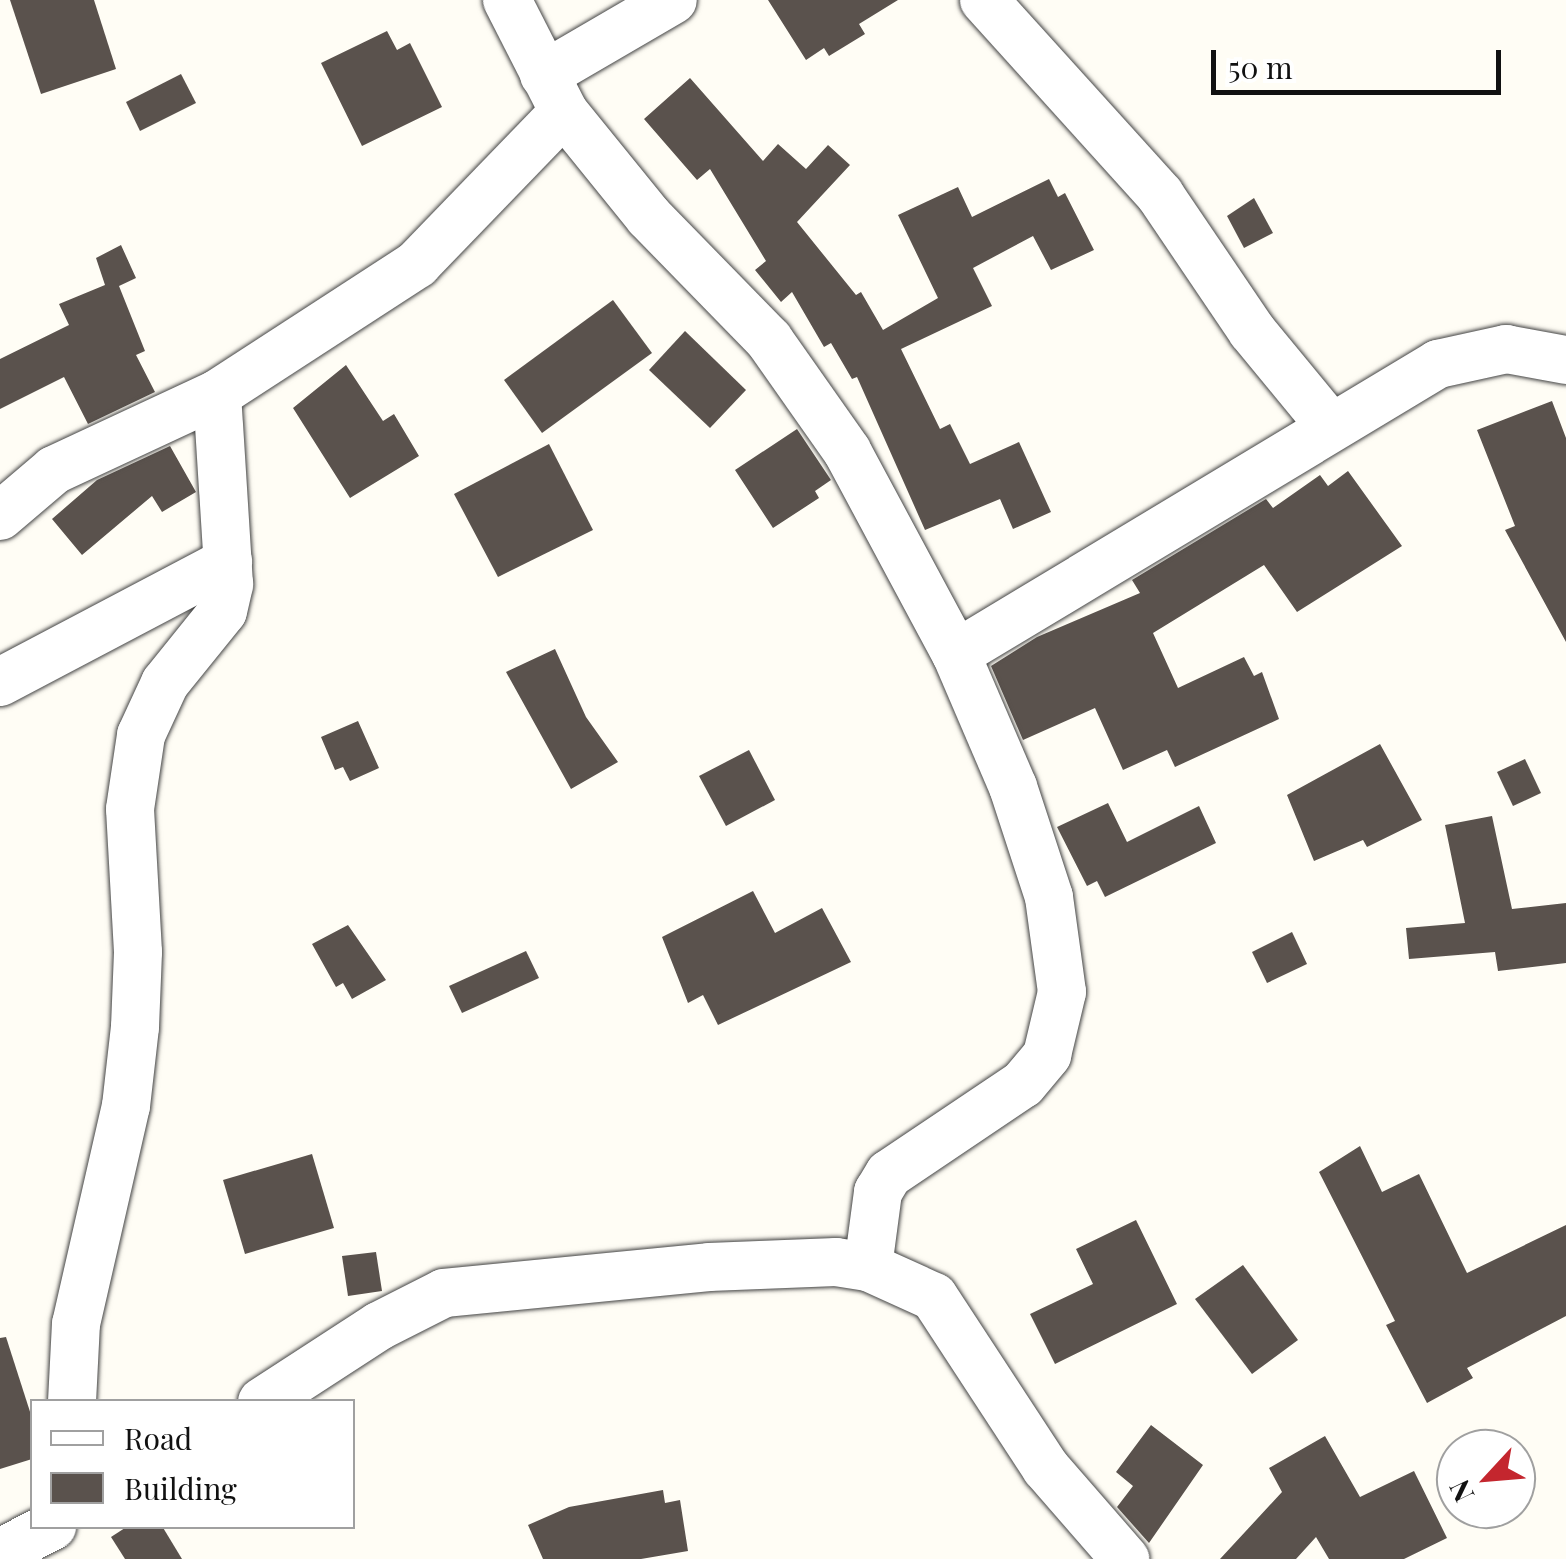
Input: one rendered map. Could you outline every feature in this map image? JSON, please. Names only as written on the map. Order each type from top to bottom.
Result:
[{"type":"street","points":[[506,0],[554,94],[649,217],[769,340],[847,451],[956,654],[1013,787],[1049,897],[1062,992],[1046,1055],[1023,1084],[889,1174],[878,1192],[868,1267]]},
{"type":"street","points":[[0,516],[54,470],[218,394],[417,264],[554,94],[673,0]]},
{"type":"street","points":[[984,0],[1160,195],[1252,330],[1330,427]]},
{"type":"street","points":[[956,654],[1330,427],[1470,353],[1506,350],[1566,360]]},
{"type":"street","points":[[72,1399],[76,1324],[126,1106],[135,1027],[138,952],[130,809],[142,735],[165,683],[223,610],[228,562],[218,394]]},
{"type":"street","points":[[0,682],[228,562]]},
{"type":"street","points":[[267,1399],[380,1326],[444,1293],[709,1266],[836,1262],[868,1267],[934,1297],[1046,1468],[1125,1559]]},
{"type":"street","points":[[0,1544],[30,1502]]},
{"type":"street","points":[[0,1553],[46,1529]]},
{"type":"building","points":[[10,0],[94,0],[116,69],[41,94]]},
{"type":"building","points":[[768,0],[898,0],[859,24],[865,34],[829,56],[824,48],[806,60]]},
{"type":"building","points":[[387,31],[397,50],[410,43],[442,107],[362,146],[321,63]]},
{"type":"building","points":[[181,74],[196,103],[140,131],[126,102]]},
{"type":"building","points":[[690,78],[763,161],[778,144],[806,169],[828,145],[850,165],[797,222],[856,295],[861,292],[883,330],[938,298],[898,215],[958,187],[972,217],[1049,179],[1058,197],[1065,193],[1094,250],[1051,270],[1033,236],[973,268],[992,306],[901,349],[940,429],[950,424],[970,464],[1019,442],[1051,512],[1013,529],[1000,499],[925,530],[857,377],[852,379],[831,343],[824,347],[792,292],[781,302],[755,270],[766,261],[710,169],[697,180],[644,119]]},
{"type":"building","points":[[1254,198],[1273,233],[1244,248],[1227,216]]},
{"type":"building","points":[[121,245],[136,278],[119,286],[145,351],[136,355],[155,392],[88,424],[64,377],[0,409],[0,359],[69,325],[59,304],[105,285],[96,258]]},
{"type":"building","points":[[613,300],[652,353],[542,433],[504,380]]},
{"type":"building","points":[[685,331],[746,390],[710,428],[649,370]]},
{"type":"building","points":[[346,365],[383,421],[394,414],[419,456],[350,498],[293,408]]},
{"type":"building","points":[[1552,401],[1566,438],[1566,642],[1505,530],[1515,526],[1477,430]]},
{"type":"building","points":[[797,429],[831,480],[815,491],[819,498],[773,528],[735,470]]},
{"type":"building","points":[[549,444],[593,530],[498,577],[454,494]]},
{"type":"building","points":[[170,446],[196,492],[162,512],[152,496],[82,555],[52,519],[97,480]]},
{"type":"building","points":[[1348,471],[1402,546],[1297,612],[1264,565],[1153,633],[1178,688],[1244,657],[1254,676],[1262,672],[1279,719],[1175,767],[1167,750],[1123,770],[1095,708],[1023,740],[991,666],[1037,637],[1140,593],[1132,580],[1266,499],[1273,508],[1320,475],[1328,486]]},
{"type":"building","points":[[555,649],[586,717],[618,762],[571,789],[506,672]]},
{"type":"building","points":[[358,721],[379,768],[350,781],[343,767],[335,770],[321,737]]},
{"type":"building","points":[[1380,744],[1422,820],[1367,847],[1363,840],[1314,861],[1287,795]]},
{"type":"building","points":[[749,750],[775,800],[726,826],[699,776]]},
{"type":"building","points":[[1525,759],[1541,793],[1513,806],[1497,772]]},
{"type":"building","points":[[1108,803],[1127,842],[1199,806],[1216,843],[1105,897],[1097,881],[1087,886],[1057,827]]},
{"type":"building","points":[[1492,816],[1512,909],[1566,903],[1566,963],[1498,971],[1495,952],[1409,959],[1406,928],[1465,923],[1445,825]]},
{"type":"building","points":[[753,891],[775,933],[822,908],[851,962],[718,1025],[703,995],[688,1003],[662,937]]},
{"type":"building","points":[[348,925],[386,980],[352,999],[343,983],[336,987],[312,944]]},
{"type":"building","points":[[1292,932],[1307,964],[1267,983],[1252,952]]},
{"type":"building","points":[[526,951],[539,978],[462,1013],[449,986]]},
{"type":"building","points":[[1360,1146],[1382,1192],[1419,1174],[1467,1273],[1566,1225],[1566,1316],[1467,1368],[1473,1378],[1427,1403],[1386,1325],[1395,1321],[1319,1172]]},
{"type":"building","points":[[312,1154],[334,1228],[245,1254],[223,1180]]},
{"type":"building","points":[[1136,1220],[1177,1304],[1055,1364],[1030,1314],[1093,1284],[1076,1249]]},
{"type":"building","points":[[376,1252],[382,1291],[348,1296],[342,1256]]},
{"type":"building","points":[[1243,1265],[1298,1340],[1252,1374],[1195,1299]]},
{"type":"building","points":[[6,1337],[30,1412],[30,1460],[0,1469],[0,1338]]},
{"type":"building","points":[[1151,1425],[1203,1465],[1149,1543],[1117,1507],[1133,1486],[1116,1472]]},
{"type":"building","points":[[1325,1436],[1360,1497],[1414,1471],[1436,1516],[1436,1529],[1443,1529],[1447,1538],[1404,1559],[1329,1559],[1316,1537],[1296,1559],[1220,1559],[1282,1492],[1269,1468]]},
{"type":"building","points":[[663,1490],[665,1503],[680,1500],[688,1551],[641,1559],[543,1559],[528,1525],[569,1507]]},
{"type":"building","points":[[123,1529],[164,1529],[182,1559],[125,1559],[111,1537]]}]
